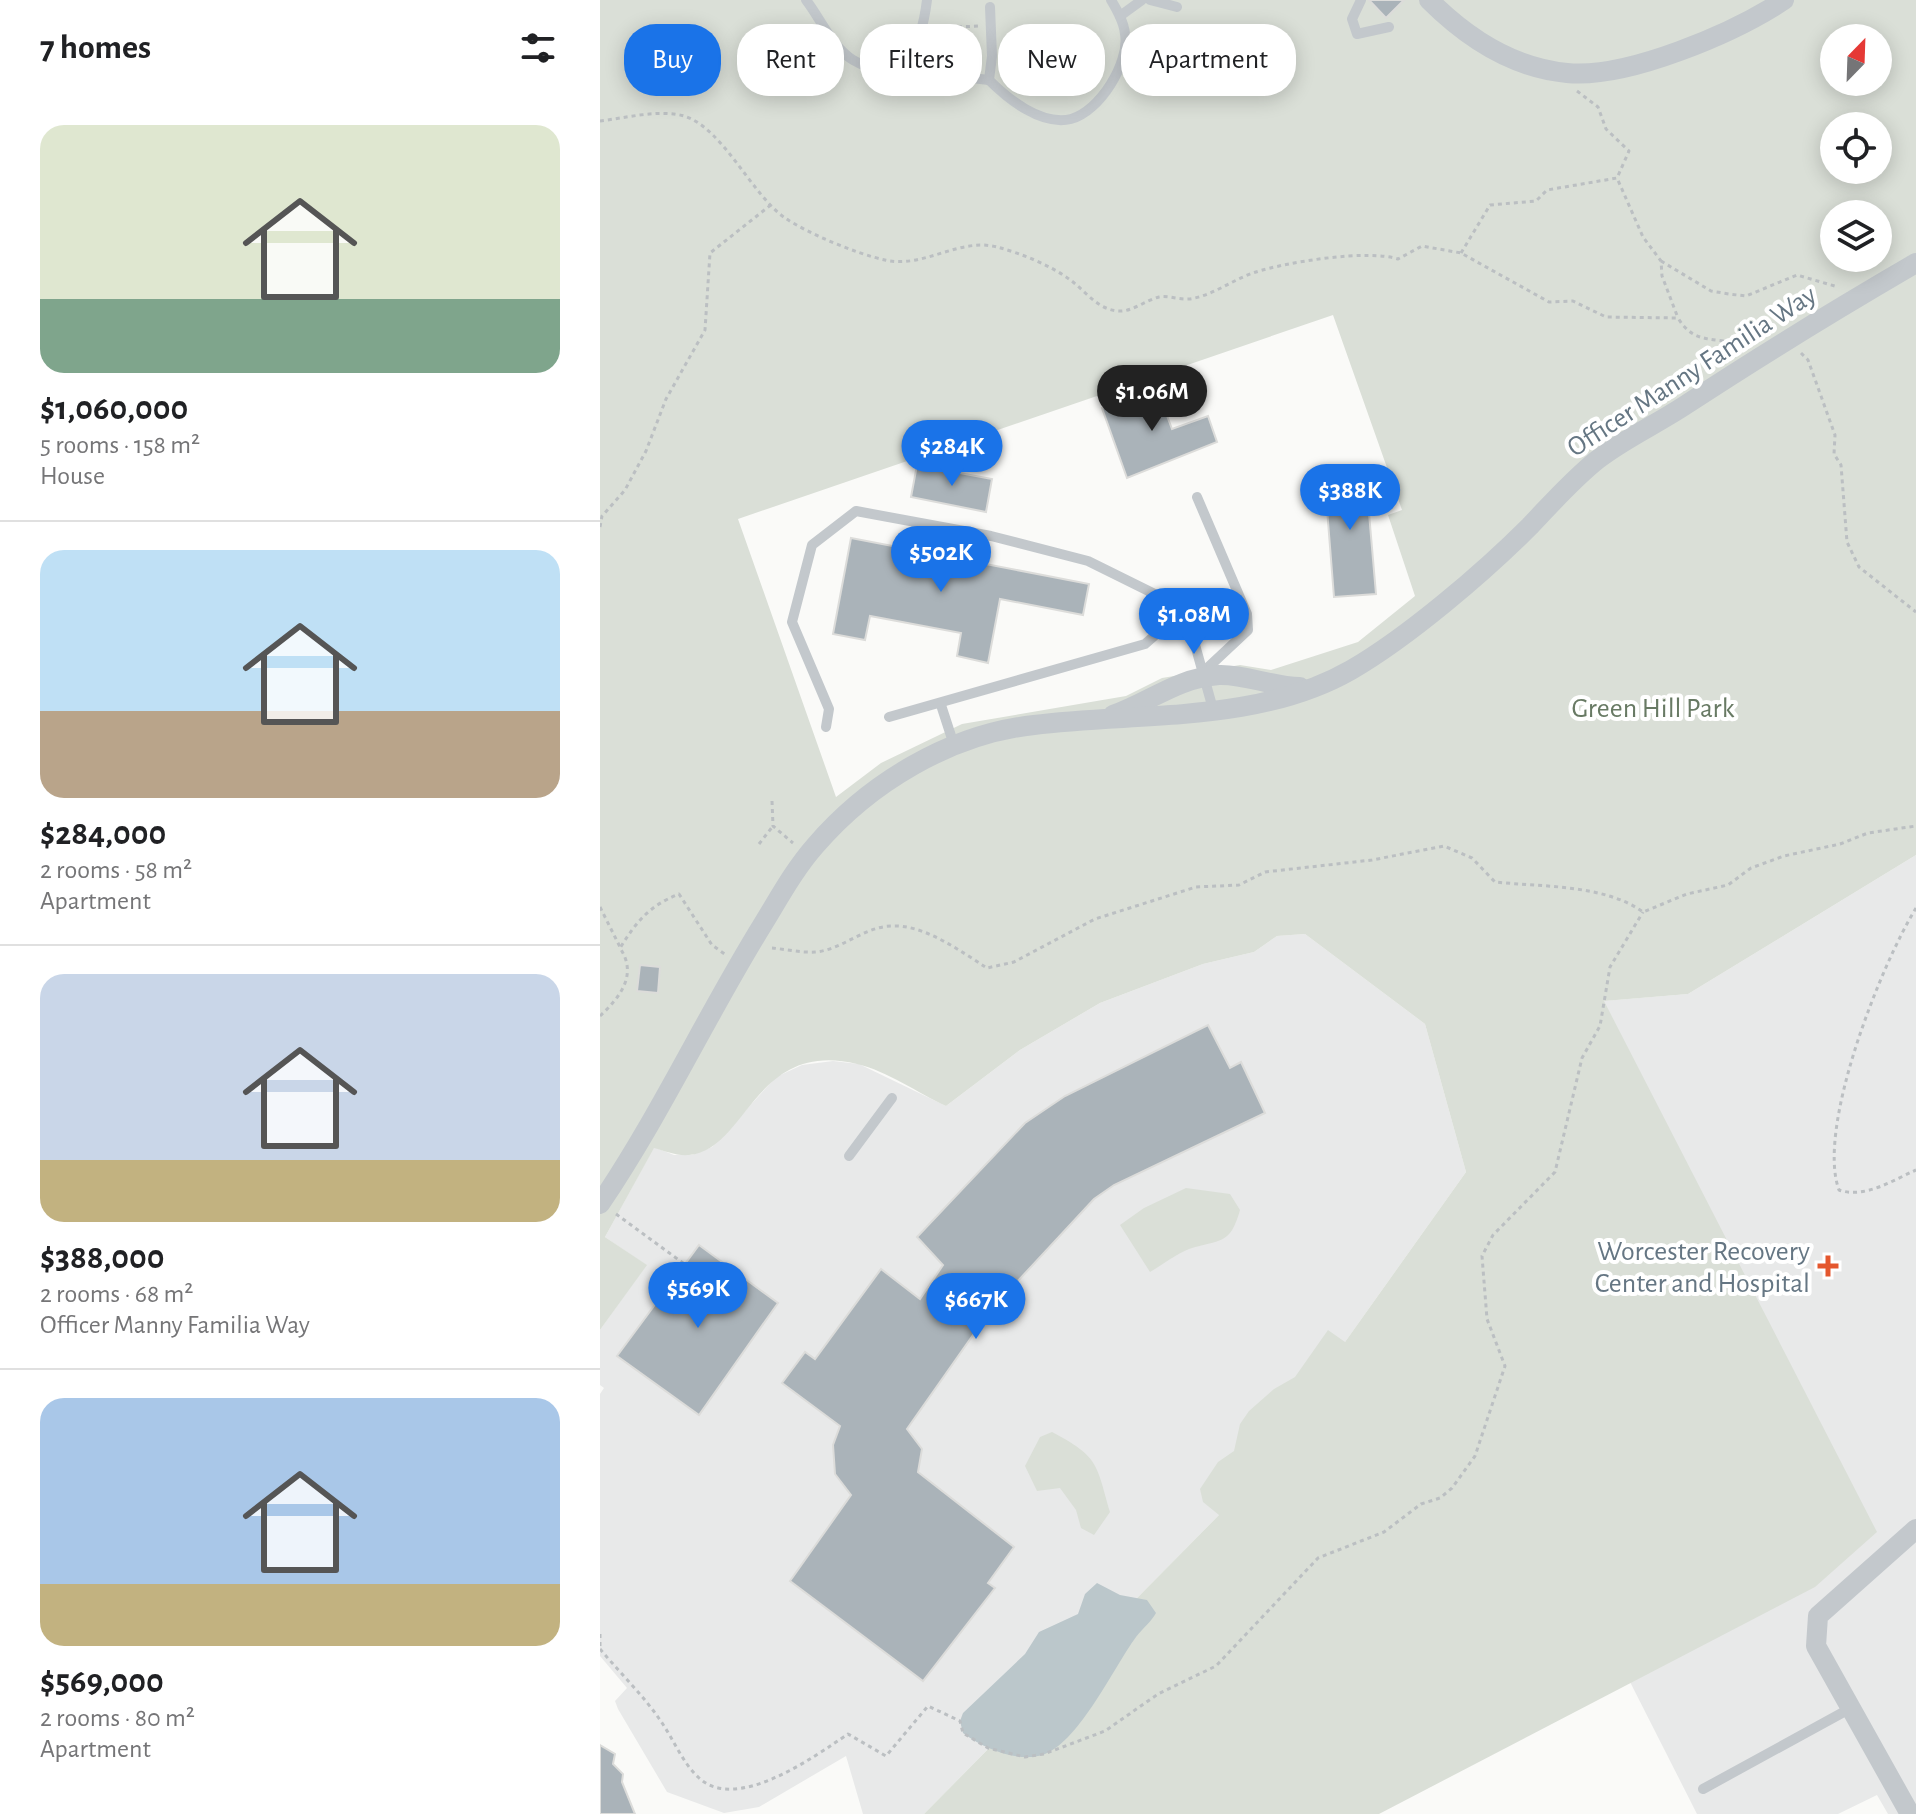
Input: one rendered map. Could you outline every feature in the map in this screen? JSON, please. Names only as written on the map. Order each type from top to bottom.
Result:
[{"type":"street","points":[[1429,0],[1487,46],[1526,63],[1568,74],[1609,69],[1696,46],[1745,24],[1778,2]]},
{"type":"street","name":"Officer Manny Familia Way","points":[[604,1208],[749,947],[808,854],[868,795],[954,745],[1033,725],[1213,709],[1302,693],[1319,685],[1366,660],[1412,628],[1527,528],[1570,484],[1608,452],[1916,263]]},
{"type":"street","name":"Officer Manny Familia Way","points":[[1082,722],[1122,712],[1172,685],[1202,676],[1236,676],[1275,685],[1319,685]]},
{"type":"street","points":[[1910,1814],[1816,1646],[1818,1616],[1916,1529]]},
{"type":"lane","points":[[806,0],[852,59],[860,61]]},
{"type":"lane","points":[[924,24],[927,0]]},
{"type":"lane","points":[[982,79],[989,80],[1027,110],[1055,120],[1070,119],[1085,113],[1103,93],[1123,54],[1126,36],[1111,0]]},
{"type":"lane","points":[[1120,16],[1142,0]]},
{"type":"lane","points":[[1150,0],[1177,7]]},
{"type":"lane","points":[[1361,0],[1352,19],[1357,34],[1389,27]]},
{"type":"lane","points":[[989,80],[992,56],[990,7]]},
{"type":"lane","points":[[1197,497],[1247,614],[1248,630],[1202,676]]},
{"type":"lane","points":[[826,727],[829,709],[792,622],[812,545],[856,511],[991,536],[1088,561],[1185,609],[1213,709]]},
{"type":"lane","points":[[889,717],[941,705],[1145,644],[1185,609]]},
{"type":"lane","points":[[941,705],[954,745]]},
{"type":"lane","points":[[849,1156],[892,1098]]},
{"type":"lane","points":[[1703,1789],[1851,1708]]},
{"type":"path","points":[[982,25],[990,25]]},
{"type":"path","points":[[1568,74],[1577,91],[1598,107],[1606,129],[1629,151],[1617,178],[1643,237],[1661,261],[1711,291],[1746,296],[1797,275],[1815,278],[1859,296]]},
{"type":"path","points":[[600,121],[679,114],[695,120],[710,132],[784,217],[852,248],[905,264],[974,245],[996,247],[1070,279],[1094,300],[1120,311],[1162,296],[1188,299],[1211,293],[1255,272],[1316,258],[1334,260],[1382,254],[1398,259],[1422,246],[1461,253],[1549,302],[1573,301],[1606,317],[1678,318]]},
{"type":"path","points":[[1461,253],[1490,205],[1536,201],[1547,190],[1617,178]]},
{"type":"path","points":[[600,527],[602,516],[625,490],[646,451],[666,399],[705,330],[710,253],[772,204]]},
{"type":"path","points":[[1661,261],[1662,276],[1687,333],[1698,338],[1794,350],[1808,360],[1835,435],[1834,454],[1841,465],[1844,490],[1844,530],[1859,567],[1916,612]]},
{"type":"path","points":[[759,844],[773,826],[772,801]]},
{"type":"path","points":[[773,826],[808,854]]},
{"type":"path","points":[[600,1634],[603,1641],[600,1649],[655,1712],[696,1776],[706,1784],[728,1791],[789,1771],[848,1734],[886,1756],[928,1706],[960,1721],[963,1733],[988,1748],[1025,1757],[1044,1754],[1105,1731],[1158,1694],[1216,1666],[1318,1558],[1384,1532],[1421,1504],[1440,1498],[1452,1488],[1475,1456],[1505,1366],[1487,1319],[1482,1256],[1493,1235],[1555,1172],[1582,1058],[1600,1026],[1610,967],[1643,912],[1687,894],[1728,885],[1751,868],[1784,856],[1840,844],[1868,833],[1916,826]]},
{"type":"path","points":[[620,948],[641,915],[679,894],[712,945],[726,955],[749,947],[816,952],[865,931],[892,925],[915,930],[951,945],[987,968],[1014,962],[1095,919],[1196,887],[1239,885],[1265,872],[1372,860],[1444,846],[1472,858],[1495,882],[1627,901],[1643,912]]},
{"type":"path","points":[[600,907],[626,956],[629,979],[620,995],[600,1016]]},
{"type":"path","points":[[1916,908],[1895,943],[1863,1022],[1834,1137],[1832,1171],[1839,1190],[1851,1194],[1867,1191],[1916,1170]]},
{"type":"path","points":[[604,1208],[683,1263]]},
{"type":"shaded area","name":"Worcester Recovery Center and Hospital","points":[[1916,855],[1916,1814],[1888,1814],[1877,1795],[1838,1814],[1697,1814],[1627,1676],[1603,1001],[1688,994]]},
{"type":"shaded area","points":[[1305,934],[1425,1024],[1466,1172],[1229,1505],[924,1814],[863,1814],[846,1756],[759,1807],[724,1813],[667,1792],[618,1709],[615,1701],[627,1688],[600,1656],[600,1394],[604,1388],[600,1385],[600,1330],[646,1265],[605,1237],[654,1147],[674,1155],[692,1155],[712,1147],[776,1077],[802,1065],[833,1061],[859,1064],[946,1106],[1020,1050],[1100,1003],[1203,964],[1254,952],[1277,936]]},
{"type":"shaded area","points":[[1097,1583],[1120,1595],[1147,1600],[1156,1613],[1136,1637],[1071,1734],[1045,1754],[1024,1757],[991,1749],[963,1733],[960,1721],[963,1713],[1025,1654],[1039,1632],[1078,1614],[1085,1594]]},
{"type":"green space","name":"Green Hill Park","points":[[600,0],[1916,0],[1916,855],[1688,994],[1604,1001],[1877,1532],[1815,1587],[1379,1814],[924,1814],[1219,1515],[1203,1502],[1200,1489],[1218,1462],[1234,1451],[1240,1424],[1249,1411],[1274,1389],[1295,1377],[1328,1330],[1345,1342],[1466,1172],[1425,1024],[1305,934],[1277,936],[1254,952],[1203,964],[1100,1003],[1020,1050],[946,1106],[891,1077],[857,1064],[823,1061],[795,1067],[774,1080],[709,1149],[684,1155],[654,1148],[605,1237],[647,1265],[600,1330]],"holes":[[[1333,315],[1402,510],[1388,515],[1415,596],[1358,642],[1271,670],[1240,665],[1162,678],[1126,696],[962,724],[881,763],[836,797],[738,519]]]},
{"type":"green space","points":[[1186,1188],[1230,1194],[1240,1210],[1236,1222],[1228,1236],[1184,1251],[1150,1272],[1120,1225],[1144,1208]]},
{"type":"green space","points":[[1052,1432],[1079,1448],[1098,1472],[1110,1512],[1094,1535],[1081,1528],[1076,1510],[1060,1488],[1037,1491],[1025,1466],[1040,1437]]},
{"type":"building","points":[[1369,0],[1404,0],[1386,18]]},
{"type":"building","points":[[1157,389],[1172,429],[1208,416],[1217,442],[1127,478],[1102,408]]},
{"type":"building","points":[[917,465],[992,479],[986,512],[911,497]]},
{"type":"building","points":[[1365,467],[1376,594],[1334,597],[1324,471]]},
{"type":"building","points":[[851,538],[1089,584],[1083,615],[1000,599],[988,663],[957,656],[961,633],[870,616],[865,640],[833,634]]},
{"type":"building","points":[[640,965],[660,967],[658,993],[637,991]]},
{"type":"building","points":[[1208,1025],[1230,1068],[1241,1062],[1265,1113],[1114,1185],[1094,1199],[990,1311],[907,1429],[922,1449],[918,1472],[1014,1547],[988,1583],[995,1588],[923,1681],[790,1581],[851,1495],[835,1474],[833,1445],[840,1426],[782,1383],[805,1352],[815,1359],[881,1269],[920,1299],[943,1265],[917,1237],[1025,1123],[1065,1096]]},
{"type":"building","points":[[699,1245],[778,1303],[699,1415],[617,1356]]},
{"type":"building","points":[[600,1745],[615,1754],[613,1764],[623,1774],[622,1782],[635,1814],[600,1814]]},
{"type":"place","name":"Worcester Recovery Center and Hospital","points":[[1828,1266]]}]
